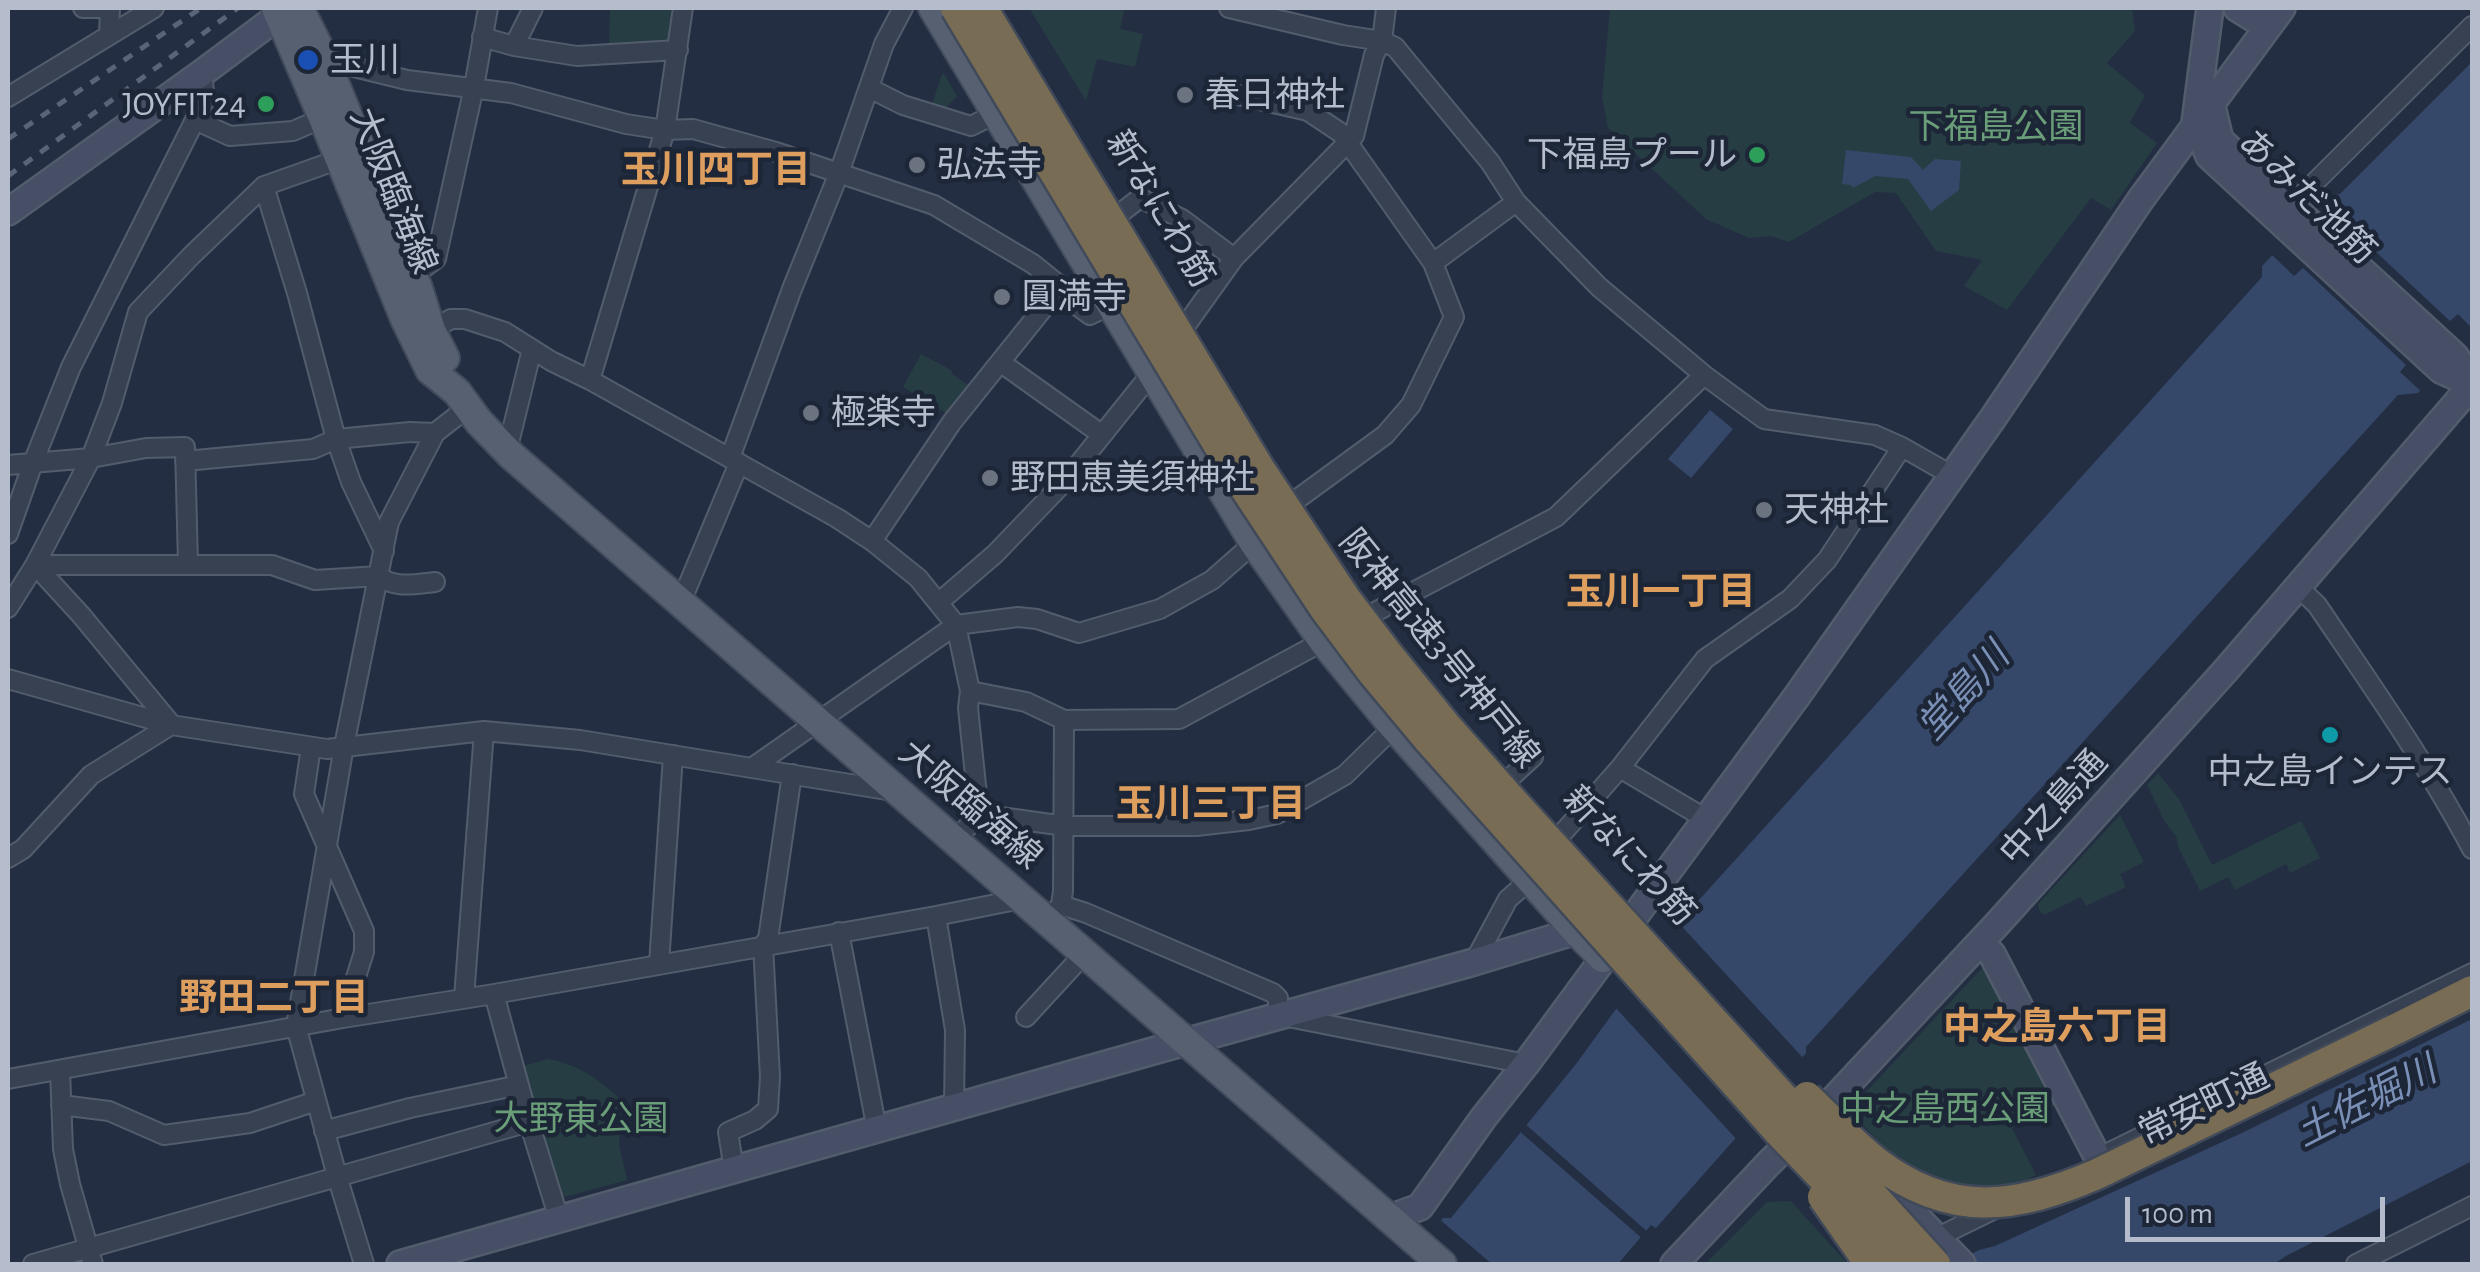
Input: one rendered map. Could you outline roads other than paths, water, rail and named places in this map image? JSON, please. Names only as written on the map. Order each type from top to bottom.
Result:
[{"type":"highway","name":"阪神高速3号神戸線","points":[[956,8],[1239,478],[1344,635],[1428,740],[1883,1263]]},
{"type":"highway","name":"阪神高速3号神戸線","points":[[982,8],[1259,468],[1390,658],[1447,727],[1946,1255]]},
{"type":"highway","points":[[1656,949],[1880,1165],[1918,1188],[1972,1202],[2023,1200],[2070,1186],[2472,991]]},
{"type":"main road","points":[[933,8],[1254,543],[1323,642],[1612,967]]},
{"type":"main road","name":"新なにわ筋","points":[[999,8],[1292,504],[1368,616],[1508,780],[1634,916]]},
{"type":"main road","name":"大阪臨海線","points":[[286,9],[325,60],[462,400]]},
{"type":"main road","name":"大阪臨海線","points":[[286,9],[340,159],[430,370],[507,451],[1021,899],[1054,913],[1084,954],[1442,1264]]},
{"type":"street","points":[[83,8],[110,8],[109,34]]},
{"type":"street","points":[[8,97],[154,8]]},
{"type":"street","points":[[414,276],[436,259],[488,8]]},
{"type":"street","points":[[514,46],[533,8]]},
{"type":"street","points":[[590,380],[665,130],[684,8]]},
{"type":"street","points":[[681,602],[792,289],[839,173],[884,44],[903,8]]},
{"type":"street","points":[[1230,8],[1395,47],[1490,162],[1516,202],[1599,287],[1704,375],[1764,419],[1874,435],[1953,476]]},
{"type":"street","points":[[938,602],[995,554],[1066,480],[1152,373],[1234,258],[1354,136],[1374,54],[1382,41],[1386,8]]},
{"type":"street","name":"あみだ池筋","points":[[2210,8],[2207,103],[2212,160],[2297,219]]},
{"type":"street","name":"あみだ池筋","points":[[2225,8],[2207,103],[2220,140],[2297,219],[2472,384]]},
{"type":"street","points":[[2237,8],[2253,18],[2278,14]]},
{"type":"street","points":[[8,212],[286,9]]},
{"type":"street","points":[[1390,1218],[1420,1207],[1526,1064],[1612,967],[1634,916],[1953,476],[2207,103],[2278,14]]},
{"type":"street","points":[[2297,219],[2472,26]]},
{"type":"street","points":[[482,37],[577,56],[678,50]]},
{"type":"street","points":[[325,60],[407,80],[511,93],[626,124],[665,130],[693,129],[839,173],[934,205],[1033,264],[1090,315],[1110,304]]},
{"type":"street","points":[[8,534],[71,367],[205,100],[202,73]]},
{"type":"street","points":[[869,88],[903,105],[971,126],[994,114]]},
{"type":"street","points":[[1216,90],[1308,112],[1341,134],[1433,264],[1454,318],[1411,405],[1385,435],[1292,504]]},
{"type":"street","points":[[196,120],[230,136],[293,131],[324,118]]},
{"type":"street","points":[[8,608],[35,566],[91,458],[112,403],[138,312],[264,186],[340,159]]},
{"type":"street","points":[[264,186],[350,482],[384,551]]},
{"type":"street","points":[[1118,215],[1140,198],[1182,219],[1234,258]]},
{"type":"street","points":[[1433,264],[1516,202]]},
{"type":"street","points":[[872,542],[952,422],[1058,288]]},
{"type":"street","points":[[431,330],[452,318],[505,332],[838,518],[918,578],[956,624],[970,691],[968,708],[979,814],[955,841]]},
{"type":"street","points":[[507,451],[532,349]]},
{"type":"street","points":[[1000,362],[1101,434]]},
{"type":"street","points":[[970,691],[1026,702],[1064,720],[1180,720],[1556,517],[1704,375]]},
{"type":"street","name":"中之島通","points":[[1674,1264],[1774,1136],[1818,1115],[1980,942],[2298,587],[2472,384]]},
{"type":"street","points":[[364,1264],[296,1026],[344,746],[389,522],[435,433],[462,400]]},
{"type":"street","points":[[8,465],[91,458],[146,448],[185,454],[312,449],[336,439],[435,433]]},
{"type":"street","points":[[1560,836],[1620,768],[1706,659],[1790,599],[1813,577],[1902,447]]},
{"type":"street","points":[[185,454],[188,564]]},
{"type":"street","points":[[752,767],[956,624],[1018,617],[1079,633],[1160,609],[1212,580],[1254,543]]},
{"type":"street","points":[[35,566],[272,565],[315,580],[380,576],[398,585],[434,582]]},
{"type":"street","points":[[35,566],[81,615],[171,725]]},
{"type":"street","points":[[2298,587],[2317,605],[2413,748],[2446,799],[2472,850]]},
{"type":"street","points":[[8,679],[171,725],[326,750],[484,732],[580,740],[898,792]]},
{"type":"street","points":[[1064,720],[1065,826],[1054,913],[1086,913],[1273,993],[1278,998],[1278,1015]]},
{"type":"street","points":[[8,858],[23,849],[92,775],[171,725]]},
{"type":"street","points":[[979,814],[1065,826],[1196,826],[1249,820],[1277,814],[1344,775],[1394,726]]},
{"type":"street","points":[[464,998],[484,732]]},
{"type":"street","points":[[311,747],[304,794],[364,932],[364,952],[343,1018]]},
{"type":"street","points":[[659,964],[672,755]]},
{"type":"street","points":[[1508,780],[1533,757]]},
{"type":"street","points":[[1620,768],[1706,819]]},
{"type":"street","points":[[734,1170],[728,1132],[755,1120],[768,1109],[770,1077],[762,945],[768,938],[792,774]]},
{"type":"street","points":[[1474,962],[1508,900],[1531,879]]},
{"type":"street","points":[[8,1078],[1021,899]]},
{"type":"street","points":[[936,916],[955,1030],[954,1108]]},
{"type":"street","name":"新なにわ筋","points":[[1634,916],[1656,949],[1818,1115],[1946,1255]]},
{"type":"street","points":[[400,1264],[1576,930]]},
{"type":"street","points":[[839,932],[876,1130]]},
{"type":"street","points":[[1980,942],[1992,954],[2098,1158]]},
{"type":"street","points":[[1026,1017],[1084,954]]},
{"type":"street","points":[[1612,967],[1774,1136]]},
{"type":"street","name":"常安町通","points":[[1946,1255],[2098,1158],[2472,973]]},
{"type":"street","points":[[494,994],[559,1219]]},
{"type":"street","points":[[1278,1015],[1526,1064]]},
{"type":"street","points":[[60,1070],[62,1150],[91,1256]]},
{"type":"street","points":[[324,1131],[519,1085]]},
{"type":"street","points":[[61,1105],[109,1112],[164,1136],[250,1123],[316,1101]]},
{"type":"street","points":[[33,1264],[91,1256],[337,1176],[528,1122]]},
{"type":"street","points":[[2356,1264],[2472,1206]]},
{"type":"water","name":"堂島川","points":[[2472,62],[2472,334],[2418,393],[2398,395],[1806,1047],[1806,1053],[1734,1140],[1656,1228],[1651,1225],[1618,1264],[1407,1264],[1443,1218],[1451,1218],[1576,1064],[1680,921],[2262,277],[2262,266],[2329,196],[2340,194]]},
{"type":"water","points":[[1846,150],[1911,157],[1923,170],[1935,159],[1961,161],[1959,190],[1931,211],[1908,179],[1875,176],[1853,188],[1842,184]]},
{"type":"water","points":[[1710,410],[1733,429],[1691,478],[1668,459]]},
{"type":"water","name":"土佐堀川","points":[[2472,1019],[2472,1161],[2274,1264],[1952,1264],[2244,1132]]},
{"type":"railway","points":[[8,139],[201,8]]},
{"type":"railway","points":[[8,176],[238,8]]},
{"type":"place","name":"玉川","points":[[308,60]]},
{"type":"place","name":"春日神社","points":[[1185,95]]},
{"type":"place","name":"JOYFIT24","points":[[266,104]]},
{"type":"place","name":"下福島プール","points":[[1757,155]]},
{"type":"place","name":"弘法寺","points":[[917,165]]},
{"type":"place","name":"圓満寺","points":[[1002,297]]},
{"type":"place","name":"極楽寺","points":[[811,413]]},
{"type":"place","name":"野田恵美須神社","points":[[990,478]]},
{"type":"place","name":"天神社","points":[[1764,510]]},
{"type":"place","name":"中之島インテス","points":[[2330,735]]},
{"type":"district","name":"玉川四丁目","points":[[716,171]]},
{"type":"district","name":"玉川一丁目","points":[[1661,593]]},
{"type":"district","name":"玉川三丁目","points":[[1211,805]]},
{"type":"district","name":"野田二丁目","points":[[274,999]]},
{"type":"district","name":"中之島六丁目","points":[[2057,1028]]},
{"type":"park label","name":"下福島公園","points":[[1996,127]]},
{"type":"park label","name":"中之島西公園","points":[[1945,1109]]},
{"type":"park label","name":"大野東公園","points":[[581,1119]]}]
